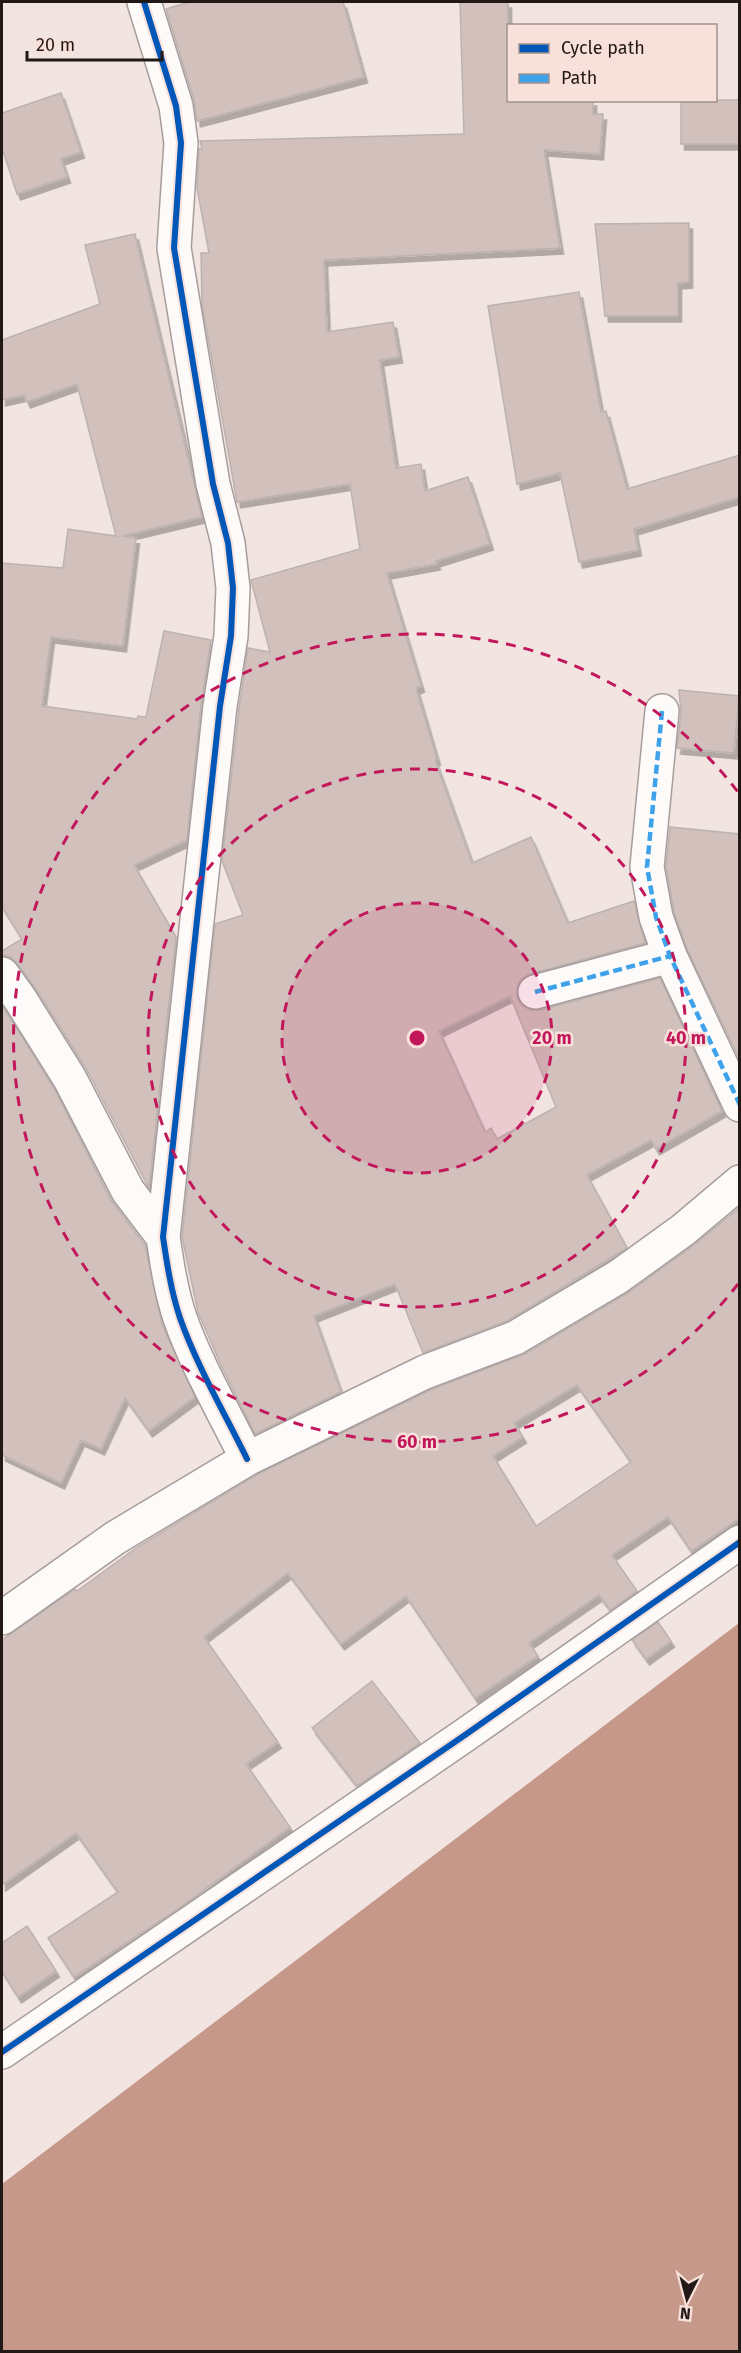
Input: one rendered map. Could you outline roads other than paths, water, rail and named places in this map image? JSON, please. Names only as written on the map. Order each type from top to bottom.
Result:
[{"type":"street","points":[[144,2],[176,106],[181,143],[174,248],[213,484],[228,543],[233,588],[231,636],[219,718],[163,1237],[169,1278],[180,1317],[195,1355],[247,1459]]},
{"type":"street","points":[[662,711],[646,867],[656,917],[670,956],[740,1105]]},
{"type":"street","points":[[535,992],[670,956]]},
{"type":"street","points":[[2,974],[70,1079],[129,1191],[163,1237]]},
{"type":"street","points":[[2,1618],[115,1538],[247,1459],[425,1372],[515,1338],[618,1276],[683,1230],[740,1182]]},
{"type":"street","points":[[2,2052],[455,1742],[740,1542]]}]
